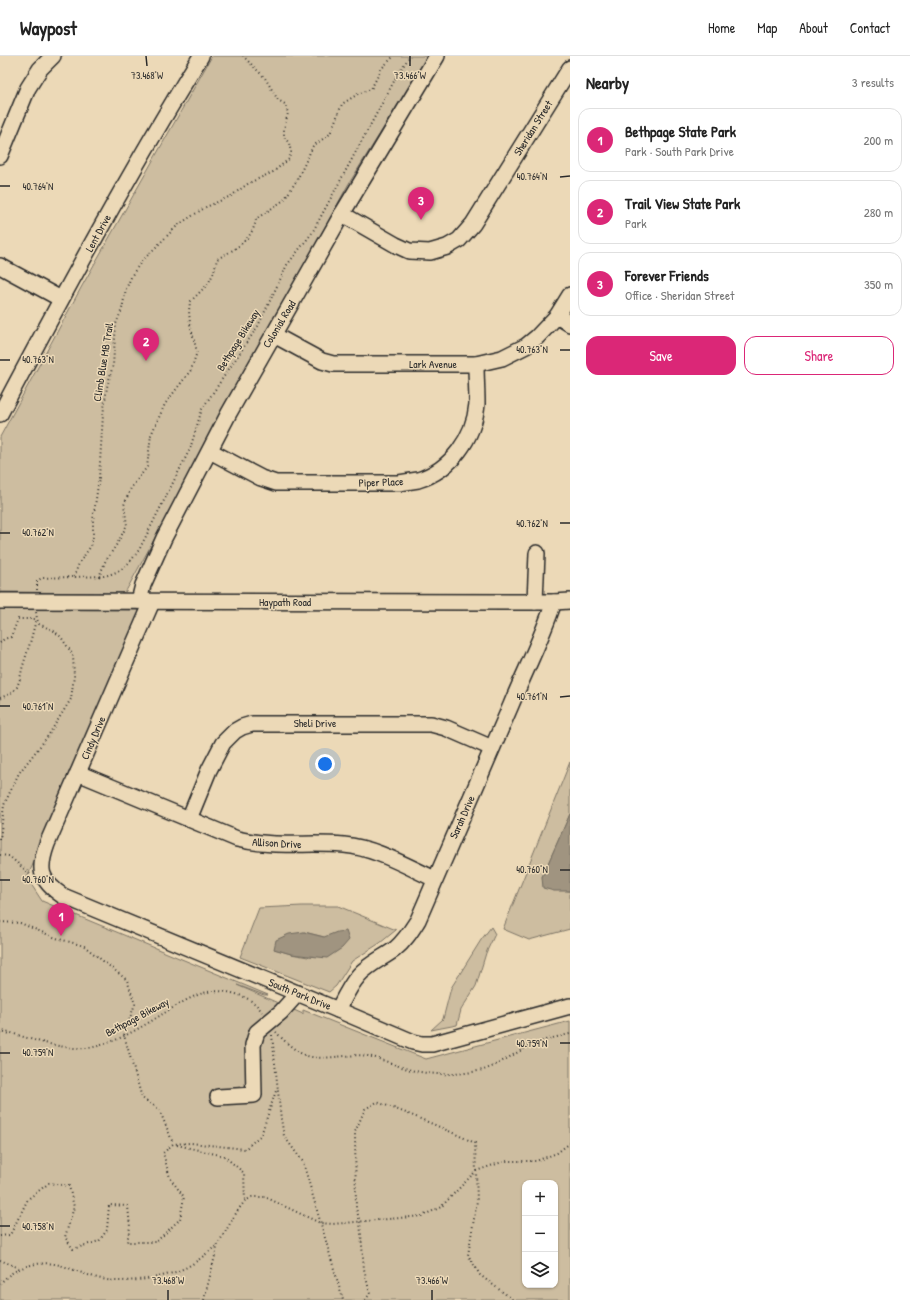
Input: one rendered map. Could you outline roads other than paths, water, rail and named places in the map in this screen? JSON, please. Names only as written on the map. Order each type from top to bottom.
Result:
[{"type":"street","points":[[0,156],[28,88],[40,68],[53,56]]},
{"type":"street","name":"Lent Drive","points":[[0,414],[61,298],[200,56]]},
{"type":"street","name":"Colonial Road","points":[[145,602],[143,585],[164,538],[257,362],[274,335],[342,214],[437,56]]},
{"type":"street","name":"Sheridan Street","points":[[342,214],[409,251],[436,251],[447,247],[458,240],[473,224],[570,68]]},
{"type":"street","points":[[0,266],[61,298]]},
{"type":"street","name":"Lark Avenue","points":[[274,335],[322,361],[333,364],[476,364],[502,358],[526,346],[557,316],[570,295]]},
{"type":"street","points":[[557,316],[570,324]]},
{"type":"street","name":"Piper Place","points":[[210,451],[260,478],[276,482],[400,483],[418,480],[435,472],[446,464],[462,447],[468,437],[473,426],[477,405],[476,364]]},
{"type":"street","points":[[535,602],[537,553]]},
{"type":"street","name":"Haypath Road","points":[[0,601],[570,601]]},
{"type":"street","name":"Cindy Drive","points":[[43,876],[41,861],[43,855],[78,773],[145,602]]},
{"type":"street","name":"Sarah Drive","points":[[338,1010],[359,974],[395,949],[407,937],[418,920],[523,675],[543,633],[554,602]]},
{"type":"street","name":"Sheli Drive","points":[[189,819],[209,770],[223,743],[235,731],[252,724],[431,724],[446,728],[492,748]]},
{"type":"street","name":"Allison Drive","points":[[78,773],[237,839],[273,845],[344,845],[363,848],[380,854],[435,879]]},
{"type":"street","name":"South Park Drive","points":[[43,876],[52,889],[63,896],[413,1042],[432,1044],[570,1006]]},
{"type":"street","points":[[218,1097],[254,1095],[254,1038],[257,1032],[281,1012],[298,993]]},
{"type":"place","name":"Forever Friends","points":[[421,220]]},
{"type":"place","name":"Trail View State Park","points":[[146,361]]},
{"type":"place","name":"Bethpage State Park","points":[[61,936]]}]
